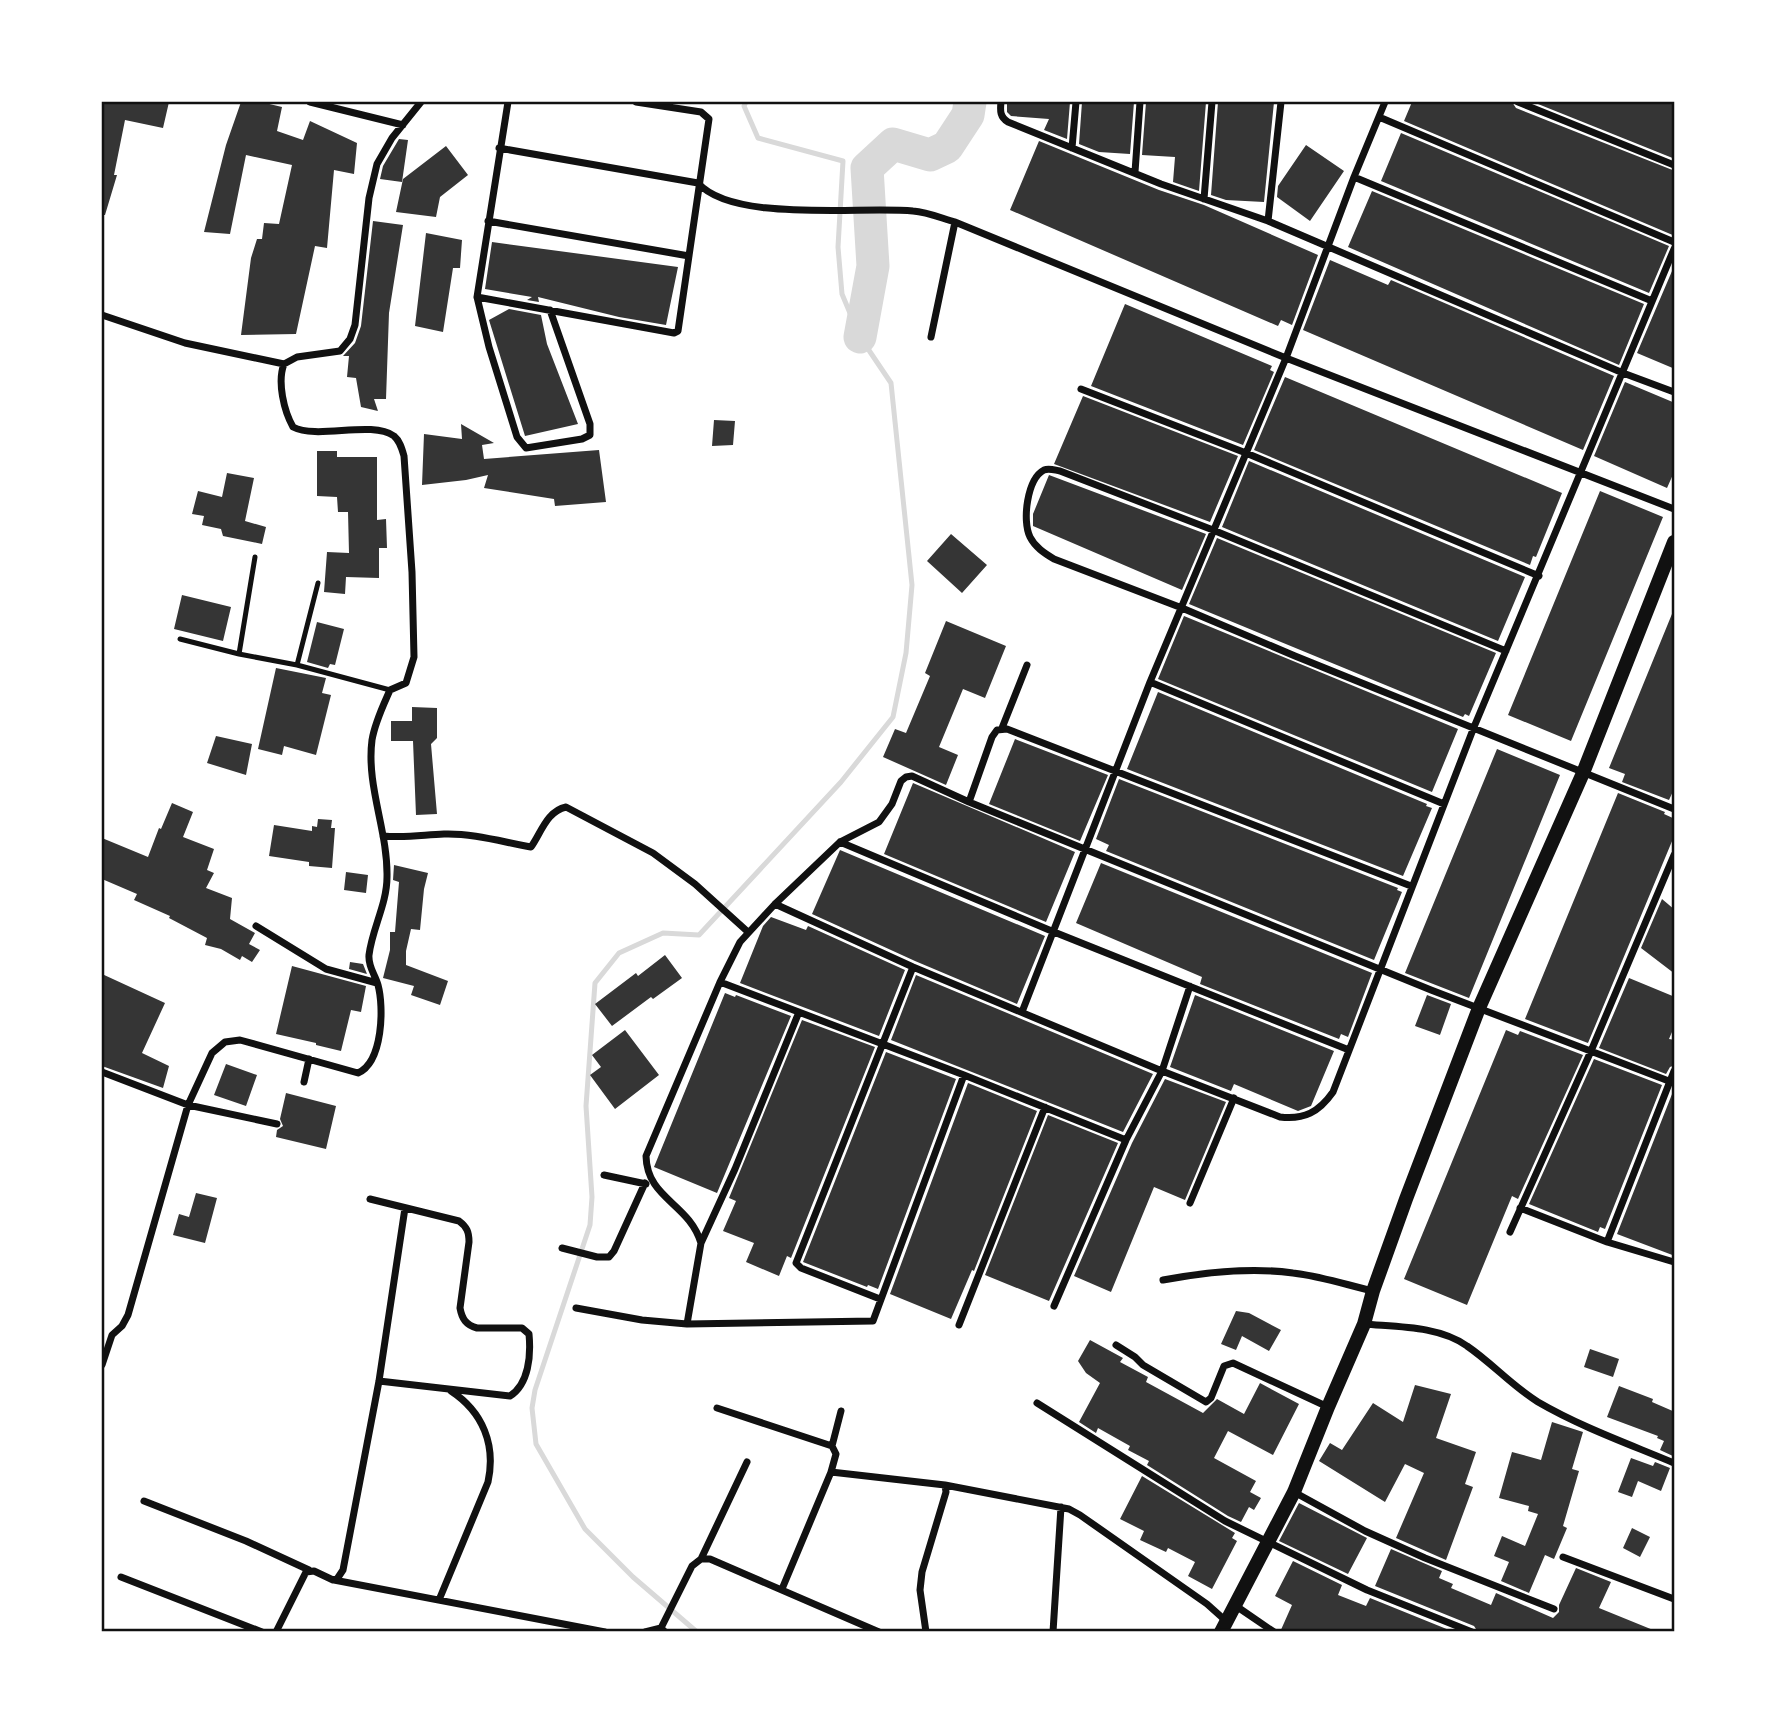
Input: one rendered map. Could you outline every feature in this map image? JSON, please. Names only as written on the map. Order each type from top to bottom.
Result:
[{"type":"main road","points":[[1224,1626],[1294,1492],[1364,1324],[1373,1291],[1479,1008],[1583,773],[1675,542]]},
{"type":"street","points":[[310,102],[403,125]]},
{"type":"street","points":[[102,314],[196,346],[284,364],[297,357],[340,351],[350,339],[355,325],[373,179],[384,150],[422,102]]},
{"type":"street","points":[[508,102],[477,297],[489,347],[517,437],[526,447],[582,439],[590,435],[590,424],[550,310]]},
{"type":"street","points":[[477,297],[677,333],[709,119],[701,112],[636,102]]},
{"type":"street","points":[[1001,102],[1000,112],[1003,119],[1161,184],[1268,221],[1623,373],[1675,392]]},
{"type":"street","points":[[1072,148],[1076,102]]},
{"type":"street","points":[[1135,172],[1140,102]]},
{"type":"street","points":[[1203,200],[1212,102]]},
{"type":"street","points":[[1268,221],[1281,102]]},
{"type":"street","points":[[1022,1013],[1150,682],[1286,358],[1385,102]]},
{"type":"street","points":[[1518,102],[1675,165]]},
{"type":"street","points":[[1379,117],[1675,242]]},
{"type":"street","points":[[499,148],[698,183],[705,191],[726,200],[794,210],[917,211],[955,222],[1286,358],[1675,509]]},
{"type":"street","points":[[1354,177],[1652,301]]},
{"type":"street","points":[[488,221],[689,256]]},
{"type":"street","points":[[931,337],[955,222]]},
{"type":"street","points":[[775,904],[913,967],[1161,1071],[1280,1118],[1307,1116],[1326,1102],[1333,1092],[1474,727],[1675,249]]},
{"type":"street","points":[[102,1365],[112,1335],[122,1326],[128,1315],[188,1105],[212,1053],[225,1042],[240,1040],[358,1073],[366,1068],[373,1058],[379,1035],[381,1014],[377,983],[370,969],[369,954],[387,880],[383,836],[372,777],[372,751],[376,722],[390,690],[406,683],[414,657],[407,486],[402,448],[394,436],[380,431],[303,431],[293,427],[281,379],[284,364]]},
{"type":"street","points":[[1081,389],[1246,453],[1539,576]]},
{"type":"street","points":[[1506,651],[1213,530],[1060,471],[1042,471],[1026,506],[1025,524],[1030,538],[1039,550],[1054,559],[1182,608],[1675,809]]},
{"type":"street","points":[[969,802],[992,737],[1002,728],[1027,665]]},
{"type":"street","points":[[1150,682],[1444,804]]},
{"type":"street","points":[[1002,728],[1411,886]]},
{"type":"street","points":[[654,1186],[646,1156],[720,982],[740,942],[775,904],[840,842],[878,822],[892,804],[901,781],[912,776],[969,802],[1379,968],[1672,1082]]},
{"type":"street","points":[[383,836],[407,838],[461,835],[531,846],[547,820],[558,808],[566,807],[653,853],[711,898],[748,932]]},
{"type":"street","points":[[840,842],[1054,932],[1349,1050]]},
{"type":"street","points":[[1510,1232],[1675,855]]},
{"type":"street","points":[[256,926],[326,969],[377,983]]},
{"type":"street","points":[[880,1299],[801,1268],[796,1263],[913,967]]},
{"type":"street","points":[[720,982],[1126,1140]]},
{"type":"street","points":[[1054,1306],[1126,1140],[1161,1071],[1190,986]]},
{"type":"street","points":[[688,1324],[701,1243],[735,1169],[799,1012]]},
{"type":"street","points":[[304,1082],[309,1059]]},
{"type":"street","points":[[1607,1242],[1675,1071]]},
{"type":"street","points":[[102,1072],[188,1105],[277,1124]]},
{"type":"street","points":[[576,1308],[642,1320],[688,1324],[873,1321],[964,1075]]},
{"type":"street","points":[[1190,1203],[1234,1098]]},
{"type":"street","points":[[959,1325],[1045,1107]]},
{"type":"street","points":[[604,1175],[654,1186],[691,1219],[698,1230],[701,1243]]},
{"type":"street","points":[[562,1248],[597,1258],[608,1257],[614,1251],[645,1183]]},
{"type":"street","points":[[370,1199],[459,1222],[469,1233],[460,1308],[462,1317],[471,1327],[522,1328],[529,1334],[525,1378],[514,1394],[503,1397],[379,1381]]},
{"type":"street","points":[[333,1580],[337,1579],[344,1565],[379,1381],[405,1208]]},
{"type":"street","points":[[1520,1208],[1607,1242],[1675,1262]]},
{"type":"street","points":[[1163,1280],[1205,1273],[1259,1270],[1296,1273],[1373,1291]]},
{"type":"street","points":[[1364,1324],[1401,1327],[1451,1337],[1467,1346],[1537,1401],[1675,1463]]},
{"type":"street","points":[[102,1333],[112,1335]]},
{"type":"street","points":[[1116,1345],[1143,1365],[1206,1402],[1211,1398],[1224,1366],[1233,1363],[1328,1406]]},
{"type":"street","points":[[439,1600],[491,1469],[490,1446],[480,1419],[461,1397],[449,1389]]},
{"type":"street","points":[[1037,1403],[1225,1521],[1367,1590],[1472,1632]]},
{"type":"street","points":[[717,1408],[832,1446]]},
{"type":"street","points":[[782,1589],[831,1472],[836,1454],[832,1446],[841,1412]]},
{"type":"street","points":[[645,1632],[663,1627],[692,1566],[701,1559],[747,1462]]},
{"type":"street","points":[[831,1472],[946,1485],[1061,1507],[1080,1515],[1207,1604],[1224,1626]]},
{"type":"street","points":[[926,1632],[920,1590],[922,1572],[946,1485]]},
{"type":"street","points":[[1294,1492],[1365,1531],[1554,1609]]},
{"type":"street","points":[[145,1501],[246,1541],[333,1580],[606,1632]]},
{"type":"street","points":[[1053,1632],[1061,1507]]},
{"type":"street","points":[[1563,1557],[1675,1599]]},
{"type":"street","points":[[701,1559],[710,1559],[879,1632]]},
{"type":"street","points":[[276,1632],[302,1577],[309,1570]]},
{"type":"street","points":[[121,1577],[262,1632]]},
{"type":"street","points":[[1236,1606],[1274,1632]]},
{"type":"lane","points":[[239,654],[255,557]]},
{"type":"lane","points":[[297,665],[318,583]]},
{"type":"lane","points":[[180,639],[297,665],[390,690]]},
{"type":"building","points":[[102,102],[169,102],[163,128],[125,120],[114,175],[117,175],[105,215],[102,215]]},
{"type":"building","points":[[241,102],[261,102],[282,107],[277,131],[303,140],[310,121],[357,143],[354,174],[334,170],[327,248],[315,246],[296,334],[241,335],[251,258],[257,239],[262,239],[264,223],[279,224],[292,165],[246,155],[230,234],[204,232],[226,145]]},
{"type":"building","points":[[1007,102],[1070,102],[1067,139],[1044,130],[1049,119],[1011,116],[1007,112]]},
{"type":"building","points":[[1082,102],[1134,102],[1130,154],[1099,152],[1079,144]]},
{"type":"building","points":[[1146,102],[1206,102],[1199,191],[1173,182],[1175,157],[1142,155]]},
{"type":"building","points":[[1218,102],[1274,102],[1264,202],[1226,200],[1211,195]]},
{"type":"building","points":[[1412,102],[1512,102],[1516,108],[1675,171],[1675,236],[1404,121]]},
{"type":"building","points":[[1533,102],[1675,102],[1675,159]]},
{"type":"building","points":[[1401,133],[1669,246],[1649,293],[1381,181]]},
{"type":"building","points":[[399,139],[408,140],[402,182],[380,179],[383,166]]},
{"type":"building","points":[[1039,141],[1159,190],[1204,205],[1318,255],[1292,325],[1281,320],[1278,326],[1010,210]]},
{"type":"building","points":[[1306,145],[1344,171],[1310,221],[1277,197],[1278,186]]},
{"type":"building","points":[[446,146],[468,175],[440,197],[436,217],[396,212],[403,179]]},
{"type":"building","points":[[1372,191],[1644,304],[1619,365],[1348,247]]},
{"type":"building","points":[[373,221],[403,225],[389,313],[386,399],[374,399],[378,411],[361,407],[356,378],[347,377],[349,356],[343,356],[355,343],[361,326]]},
{"type":"building","points":[[426,233],[462,240],[460,268],[453,268],[443,332],[415,326]]},
{"type":"building","points":[[492,242],[678,267],[666,325],[619,317],[538,297],[539,302],[527,300],[532,297],[485,289]]},
{"type":"building","points":[[1330,260],[1388,285],[1391,280],[1614,376],[1583,450],[1303,330]]},
{"type":"building","points":[[1675,264],[1675,369],[1637,353]]},
{"type":"building","points":[[1125,304],[1272,366],[1270,370],[1274,372],[1243,445],[1091,386]]},
{"type":"building","points":[[509,309],[541,315],[547,344],[578,424],[525,436],[489,320]]},
{"type":"building","points":[[1285,377],[1562,493],[1536,557],[1533,556],[1530,565],[1254,450]]},
{"type":"building","points":[[1625,382],[1675,403],[1675,470],[1667,488],[1594,456]]},
{"type":"building","points":[[1083,396],[1238,456],[1210,522],[1054,464]]},
{"type":"building","points":[[714,420],[735,421],[733,445],[712,446]]},
{"type":"building","points":[[461,424],[494,443],[482,445],[484,459],[599,450],[606,502],[555,506],[554,499],[484,488],[488,475],[422,485],[424,434],[462,439]]},
{"type":"building","points":[[317,451],[337,451],[337,457],[377,457],[377,520],[386,519],[387,548],[379,548],[379,578],[346,577],[345,594],[324,592],[327,552],[349,553],[348,512],[338,512],[337,497],[317,496]]},
{"type":"building","points":[[1249,461],[1525,577],[1498,641],[1222,527]]},
{"type":"building","points":[[227,473],[254,478],[245,521],[266,527],[262,544],[223,536],[221,529],[202,525],[204,516],[192,514],[198,491],[222,497]]},
{"type":"building","points":[[1049,475],[1206,534],[1182,590],[1033,526],[1033,514]]},
{"type":"building","points":[[1600,491],[1663,517],[1571,741],[1508,715]]},
{"type":"building","points":[[951,534],[987,565],[962,593],[927,561]]},
{"type":"building","points":[[1217,538],[1496,653],[1469,716],[1465,714],[1463,717],[1189,604]]},
{"type":"building","points":[[182,595],[231,607],[223,641],[174,629]]},
{"type":"building","points":[[1674,609],[1675,787],[1669,800],[1622,782],[1625,774],[1609,768]]},
{"type":"building","points":[[1184,616],[1458,729],[1432,792],[1158,679]]},
{"type":"building","points":[[946,621],[1006,646],[985,698],[963,689],[939,747],[958,755],[946,785],[883,757],[895,729],[906,733],[930,676],[925,673]]},
{"type":"building","points":[[317,622],[344,629],[335,665],[330,664],[328,668],[307,662]]},
{"type":"building","points":[[276,668],[326,678],[322,693],[331,695],[316,755],[284,746],[282,755],[258,749]]},
{"type":"building","points":[[1158,692],[1427,804],[1426,806],[1432,808],[1403,876],[1127,769]]},
{"type":"building","points":[[412,707],[437,708],[437,738],[431,744],[437,814],[416,815],[413,741],[391,741],[391,721],[412,721]]},
{"type":"building","points":[[216,736],[252,744],[246,775],[207,763]]},
{"type":"building","points":[[1015,739],[1108,775],[1080,841],[989,804]]},
{"type":"building","points":[[1497,749],[1560,775],[1469,998],[1405,973]]},
{"type":"building","points":[[1119,779],[1398,888],[1397,890],[1402,892],[1374,960],[1106,851],[1109,845],[1096,839]]},
{"type":"building","points":[[913,783],[1075,852],[1046,922],[884,854]]},
{"type":"building","points":[[1618,793],[1665,812],[1664,814],[1675,819],[1675,834],[1588,1043],[1525,1019]]},
{"type":"building","points":[[172,803],[193,812],[183,837],[214,849],[207,870],[214,873],[206,888],[232,898],[230,919],[255,933],[249,944],[260,950],[252,962],[242,956],[240,960],[221,949],[205,945],[207,938],[169,918],[170,916],[134,900],[137,894],[102,879],[102,838],[148,857]]},
{"type":"building","points":[[318,819],[332,820],[331,828],[335,828],[332,868],[309,866],[309,862],[269,856],[274,825],[312,831],[312,826],[317,827]]},
{"type":"building","points":[[840,850],[1045,936],[1017,1004],[812,914]]},
{"type":"building","points":[[1101,863],[1372,973],[1348,1037],[1341,1034],[1339,1039],[1200,984],[1202,977],[1076,923]]},
{"type":"building","points":[[394,865],[428,873],[420,930],[411,929],[406,965],[448,981],[440,1005],[411,995],[414,986],[383,978],[390,950],[390,932],[395,932],[399,882],[393,880]]},
{"type":"building","points":[[346,872],[368,875],[366,893],[344,890]]},
{"type":"building","points":[[1662,899],[1675,910],[1675,974],[1641,948]]},
{"type":"building","points":[[771,917],[806,930],[808,926],[905,970],[879,1036],[740,983],[763,926]]},
{"type":"building","points":[[665,955],[682,978],[612,1026],[595,1004]]},
{"type":"building","points":[[350,962],[363,964],[367,974],[349,969]]},
{"type":"building","points":[[292,966],[366,986],[361,1012],[351,1010],[341,1051],[276,1034]]},
{"type":"building","points":[[102,974],[165,1003],[142,1053],[169,1066],[163,1088],[102,1066]]},
{"type":"building","points":[[916,975],[1153,1074],[1123,1132],[891,1040]]},
{"type":"building","points":[[1629,978],[1675,997],[1675,1025],[1669,1039],[1675,1040],[1675,1065],[1670,1067],[1666,1074],[1599,1048]]},
{"type":"building","points":[[725,993],[791,1016],[717,1193],[654,1167]]},
{"type":"building","points":[[1195,995],[1334,1051],[1311,1106],[1298,1111],[1234,1084],[1231,1091],[1170,1067]]},
{"type":"building","points":[[1427,995],[1451,1004],[1440,1035],[1415,1026]]},
{"type":"building","points":[[802,1020],[875,1047],[791,1258],[787,1256],[779,1276],[746,1262],[754,1243],[723,1231],[736,1201],[729,1198]]},
{"type":"building","points":[[625,1030],[659,1075],[615,1109],[590,1075],[601,1067],[592,1055]]},
{"type":"building","points":[[1506,1030],[1518,1035],[1520,1031],[1583,1055],[1518,1199],[1512,1196],[1467,1305],[1404,1279]]},
{"type":"building","points":[[886,1052],[956,1079],[878,1289],[803,1262]]},
{"type":"building","points":[[1594,1059],[1662,1085],[1605,1229],[1600,1227],[1598,1232],[1529,1204]]},
{"type":"building","points":[[226,1064],[257,1075],[246,1106],[214,1095]]},
{"type":"building","points":[[1165,1079],[1226,1102],[1185,1200],[1154,1187],[1111,1292],[1074,1276],[1132,1143]]},
{"type":"building","points":[[968,1083],[1037,1111],[974,1271],[972,1270],[951,1319],[890,1294]]},
{"type":"building","points":[[1675,1089],[1675,1256],[1617,1234]]},
{"type":"building","points":[[286,1093],[336,1106],[326,1149],[276,1137],[277,1130],[283,1126],[280,1119]]},
{"type":"building","points":[[1048,1115],[1118,1143],[1049,1301],[985,1275]]},
{"type":"building","points":[[196,1193],[217,1198],[205,1243],[173,1235],[179,1214],[189,1217]]},
{"type":"building","points":[[1236,1311],[1249,1313],[1281,1330],[1269,1351],[1242,1336],[1236,1350],[1221,1344]]},
{"type":"building","points":[[1090,1340],[1123,1358],[1120,1362],[1148,1377],[1146,1382],[1203,1413],[1217,1399],[1244,1414],[1260,1383],[1299,1404],[1273,1455],[1228,1431],[1214,1458],[1256,1481],[1250,1492],[1261,1498],[1254,1510],[1249,1507],[1241,1522],[1147,1465],[1149,1461],[1128,1450],[1130,1446],[1098,1428],[1096,1433],[1079,1422],[1100,1383],[1086,1373],[1078,1361]]},
{"type":"building","points":[[1590,1349],[1619,1359],[1613,1377],[1584,1367]]},
{"type":"building","points":[[1415,1385],[1451,1394],[1436,1438],[1476,1452],[1465,1484],[1473,1487],[1446,1560],[1396,1538],[1424,1473],[1405,1464],[1385,1502],[1319,1461],[1330,1443],[1342,1450],[1373,1403],[1403,1422]]},
{"type":"building","points":[[1619,1386],[1653,1399],[1652,1402],[1675,1412],[1675,1457],[1660,1450],[1664,1441],[1657,1438],[1658,1436],[1607,1417]]},
{"type":"building","points":[[1552,1422],[1583,1432],[1572,1469],[1579,1471],[1563,1526],[1567,1528],[1554,1559],[1545,1555],[1529,1593],[1501,1581],[1509,1562],[1494,1556],[1502,1536],[1525,1546],[1538,1514],[1528,1511],[1529,1506],[1499,1498],[1512,1452],[1541,1460]]},
{"type":"building","points":[[1631,1458],[1653,1466],[1655,1462],[1670,1468],[1661,1491],[1638,1481],[1632,1497],[1618,1492]]},
{"type":"building","points":[[1142,1476],[1235,1533],[1232,1538],[1237,1541],[1212,1589],[1188,1576],[1195,1562],[1168,1548],[1166,1552],[1140,1540],[1144,1531],[1120,1519]]},
{"type":"building","points":[[1299,1503],[1367,1538],[1348,1574],[1279,1541]]},
{"type":"building","points":[[1632,1528],[1650,1537],[1640,1557],[1623,1548]]},
{"type":"building","points":[[1391,1549],[1442,1571],[1439,1578],[1453,1584],[1451,1588],[1491,1605],[1496,1593],[1553,1618],[1559,1612],[1559,1605],[1576,1568],[1611,1582],[1599,1608],[1658,1632],[1478,1632],[1474,1626],[1375,1586]]},
{"type":"building","points":[[1293,1561],[1342,1585],[1338,1595],[1366,1606],[1370,1598],[1454,1632],[1280,1632],[1292,1605],[1275,1596]]},
{"type":"waterway","points":[[697,1632],[633,1577],[585,1529],[536,1444],[532,1408],[535,1390],[590,1225],[592,1197],[586,1106],[595,983],[619,953],[663,933],[699,935],[841,782],[893,717],[906,653],[912,585],[891,383],[860,337],[842,294],[838,247],[843,161],[758,138],[744,106],[746,102]]},
{"type":"waterway","points":[[860,337],[873,266],[867,168],[893,144],[930,155],[947,147],[968,115],[970,102]]}]
